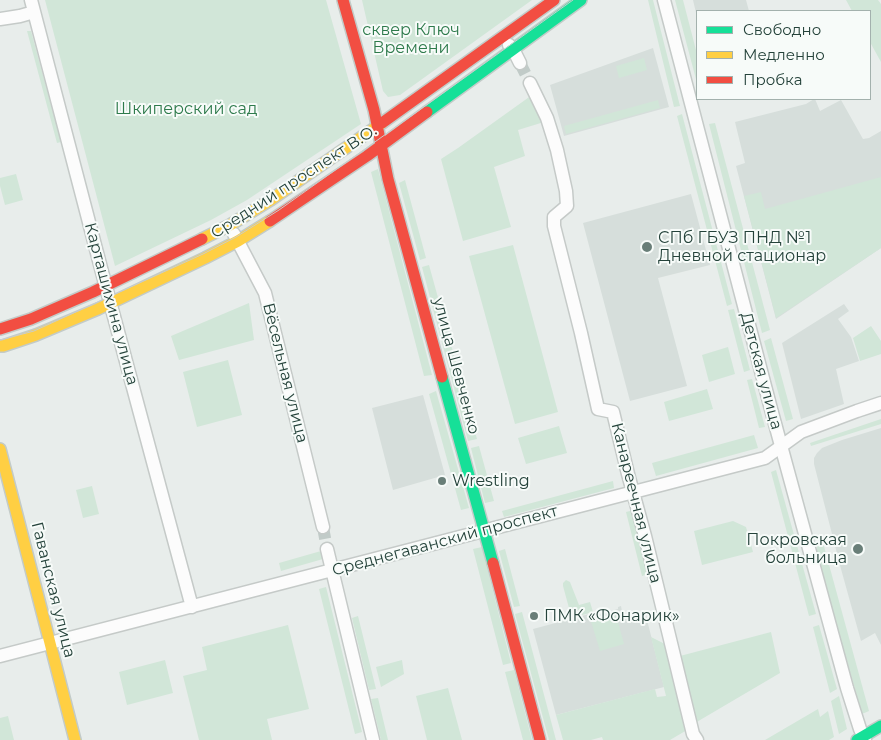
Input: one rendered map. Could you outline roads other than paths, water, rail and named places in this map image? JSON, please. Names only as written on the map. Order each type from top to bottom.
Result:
[{"type":"main road","name":"улица Шевченко","points":[[343,0],[374,110],[380,146],[409,255],[510,622],[540,740]]},
{"type":"main road","name":"Средний проспект В.О.","points":[[0,329],[31,319],[106,286],[230,225],[272,199],[377,127],[554,0]]},
{"type":"main road","name":"Средний проспект В.О.","points":[[0,346],[36,335],[110,303],[238,241],[380,146],[581,0]]},
{"type":"main road","name":"Гаванская улица","points":[[0,449],[75,740]]},
{"type":"main road","points":[[862,739],[881,726]]},
{"type":"street","name":"Детская улица","points":[[664,0],[753,341],[862,739]]},
{"type":"street","points":[[0,19],[20,16],[33,6]]},
{"type":"street","name":"Карташихина улица","points":[[33,6],[110,303],[192,607]]},
{"type":"street","points":[[503,36],[520,63]]},
{"type":"street","name":"Канареечная улица","points":[[530,83],[547,118],[557,150],[566,191],[567,206],[554,217],[554,226],[598,409],[613,412],[697,740]]},
{"type":"street","name":"Вёсельная улица","points":[[230,225],[265,293],[323,527]]},
{"type":"street","name":"Среднегаванский проспект","points":[[0,656],[765,458],[801,432],[881,403]]},
{"type":"street","points":[[328,548],[373,740]]},
{"type":"tunnel","points":[[520,63],[530,83]]},
{"type":"tunnel","points":[[323,527],[327,549]]},
{"type":"tram line","points":[[0,340],[34,331],[236,237],[279,210],[573,0]]},
{"type":"place","name":"СПб ГБУЗ ПНД №1 Дневной стационар","points":[[647,247]]},
{"type":"place","name":"Wrestling","points":[[442,481]]},
{"type":"place","name":"Покровская больница","points":[[858,549]]},
{"type":"place","name":"ПМК «Фонарик»","points":[[534,616]]},
{"type":"park label","name":"сквер Ключ Времени","points":[[411,39]]},
{"type":"park label","name":"Шкиперский сад","points":[[186,109]]}]
